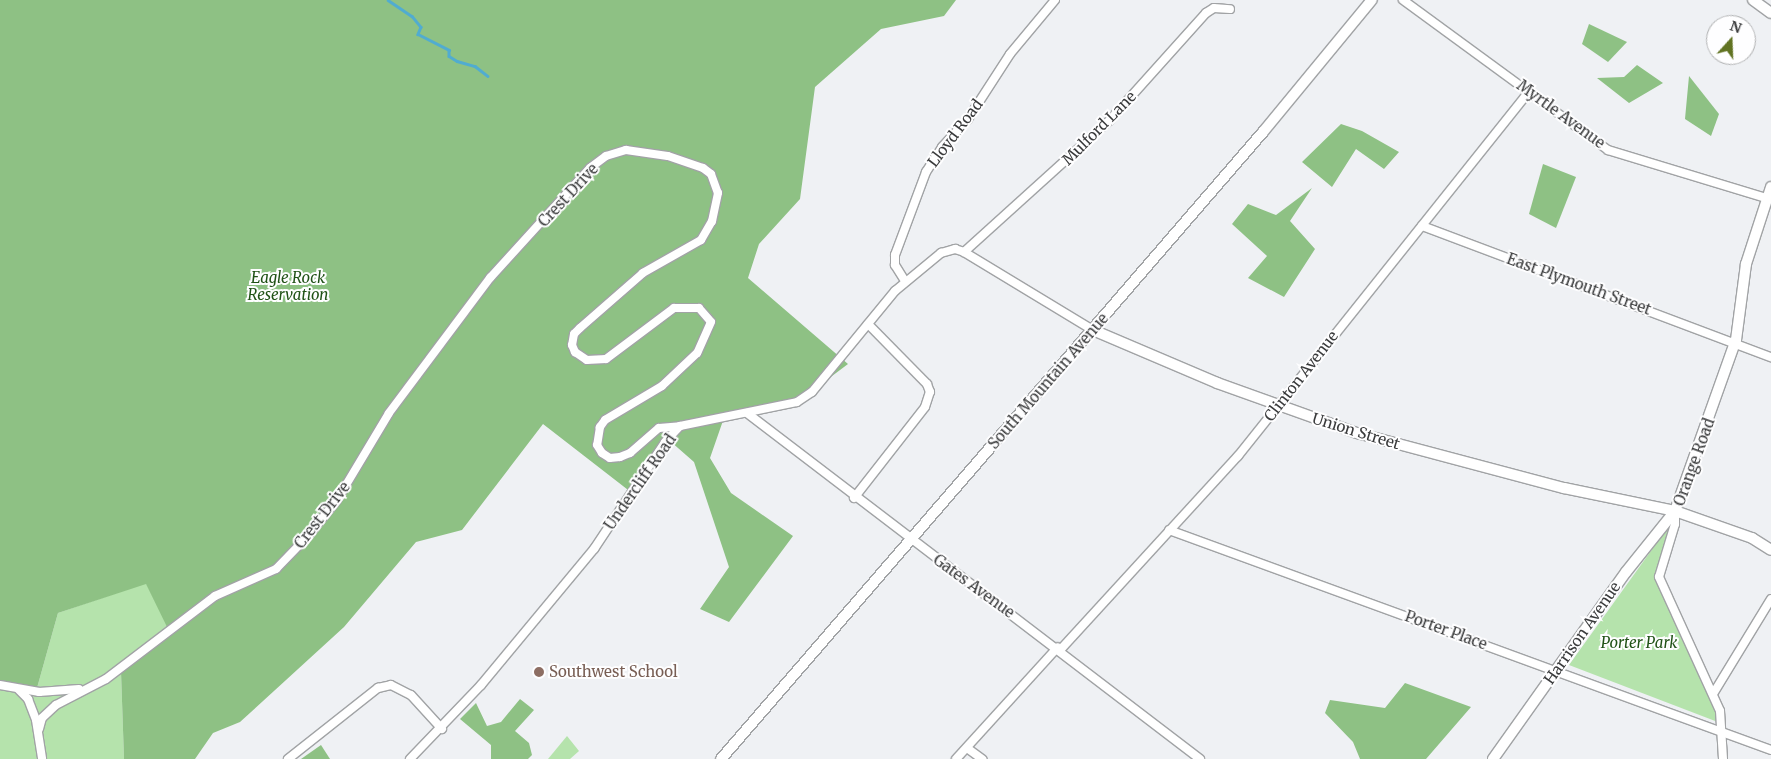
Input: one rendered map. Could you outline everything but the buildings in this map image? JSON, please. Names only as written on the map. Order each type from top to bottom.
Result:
[{"type":"street","name":"Lloyd Road","points":[[905,282],[895,265],[895,255],[926,172],[942,147],[968,119],[1010,54],[1055,0]]},
{"type":"street","name":"South Mountain Avenue","points":[[721,759],[1092,330],[1372,0]]},
{"type":"street","name":"Myrtle Avenue","points":[[1403,0],[1608,150],[1766,198]]},
{"type":"street","points":[[1753,0],[1771,13]]},
{"type":"street","name":"Mulford Lane","points":[[964,252],[1109,121],[1206,13],[1214,8],[1230,8]]},
{"type":"street","name":"Clinton Avenue","points":[[956,759],[1238,456],[1529,91]]},
{"type":"street","name":"Crest Drive","points":[[39,729],[47,713],[83,689],[110,676],[215,596],[276,569],[308,536],[337,500],[389,413],[490,278],[590,168],[606,156],[626,150],[668,156],[710,174],[718,193],[712,221],[701,240],[644,273],[580,328],[574,334],[572,346],[575,352],[587,360],[606,359],[674,308],[699,308],[711,322],[697,353],[662,386],[605,420],[600,427],[597,445],[602,454],[610,458],[620,457],[630,454],[659,428],[680,426]]},
{"type":"street","name":"Orange Road","points":[[1723,759],[1722,732],[1713,694],[1660,582],[1660,567],[1675,524],[1676,510],[1736,342],[1746,264],[1771,187]]},
{"type":"street","name":"East Plymouth Street","points":[[1422,226],[1736,342],[1771,357]]},
{"type":"street","name":"Undercliff Road","points":[[410,759],[442,729],[594,549],[654,458],[680,426],[785,406],[812,392],[905,282],[947,250],[964,252]]},
{"type":"street","name":"Union Street","points":[[964,252],[1092,330],[1277,406],[1357,433],[1564,488],[1676,510],[1752,538],[1771,550]]},
{"type":"street","points":[[854,498],[925,407],[930,392],[927,384],[868,324]]},
{"type":"street","name":"Gates Avenue","points":[[747,413],[911,541],[1059,648],[1200,759]]},
{"type":"street","name":"Harrison Avenue","points":[[1493,759],[1643,549],[1676,510]]},
{"type":"street","name":"Porter Place","points":[[1170,530],[1771,750]]},
{"type":"street","points":[[1713,694],[1771,599]]},
{"type":"street","points":[[288,759],[378,688],[391,685],[412,695],[442,729]]},
{"type":"street","name":"Crest Drive","points":[[0,686],[39,692],[83,689]]},
{"type":"street","points":[[20,690],[30,703],[39,729],[42,759]]},
{"type":"street","points":[[967,748],[982,759]]},
{"type":"green space","name":"Eagle Rock Reservation","points":[[0,0],[956,0],[944,16],[881,29],[815,87],[800,199],[759,244],[748,278],[848,364],[796,403],[726,412],[710,458],[731,493],[793,536],[729,622],[700,609],[729,567],[694,462],[670,441],[632,493],[543,424],[462,530],[416,542],[344,627],[240,722],[213,733],[195,759],[124,759],[121,672],[169,631],[146,584],[58,613],[37,688],[0,681]]},
{"type":"green space","points":[[1589,24],[1627,42],[1608,62],[1582,44]]},
{"type":"green space","points":[[1637,65],[1663,83],[1629,103],[1597,78],[1624,77]]},
{"type":"green space","points":[[1689,76],[1719,114],[1711,136],[1685,119]]},
{"type":"green space","points":[[1341,124],[1362,131],[1399,152],[1384,169],[1356,149],[1332,187],[1302,162]]},
{"type":"green space","points":[[1543,164],[1576,177],[1556,228],[1529,214]]},
{"type":"green space","points":[[1312,188],[1290,221],[1315,249],[1284,297],[1248,278],[1267,256],[1232,224],[1248,204],[1276,215]]},
{"type":"green space","name":"Porter Park","points":[[1671,523],[1660,567],[1661,587],[1723,724],[1569,665]]},
{"type":"green space","points":[[146,583],[170,631],[121,672],[124,759],[0,759],[0,681],[37,688],[58,613]]},
{"type":"green space","points":[[1405,683],[1471,707],[1426,759],[1360,759],[1353,742],[1325,713],[1330,700],[1385,708]]},
{"type":"green space","points":[[520,699],[534,710],[515,731],[529,743],[532,755],[528,759],[491,759],[491,745],[460,719],[476,703],[487,726],[501,722]]},
{"type":"green space","points":[[567,736],[579,751],[570,759],[548,759]]},
{"type":"green space","points":[[321,745],[330,759],[301,759]]},
{"type":"waterway","points":[[388,0],[412,16],[421,27],[418,34],[449,50],[449,56],[457,61],[475,66],[488,76]]},
{"type":"place","name":"Southwest School","points":[[539,672]]}]
